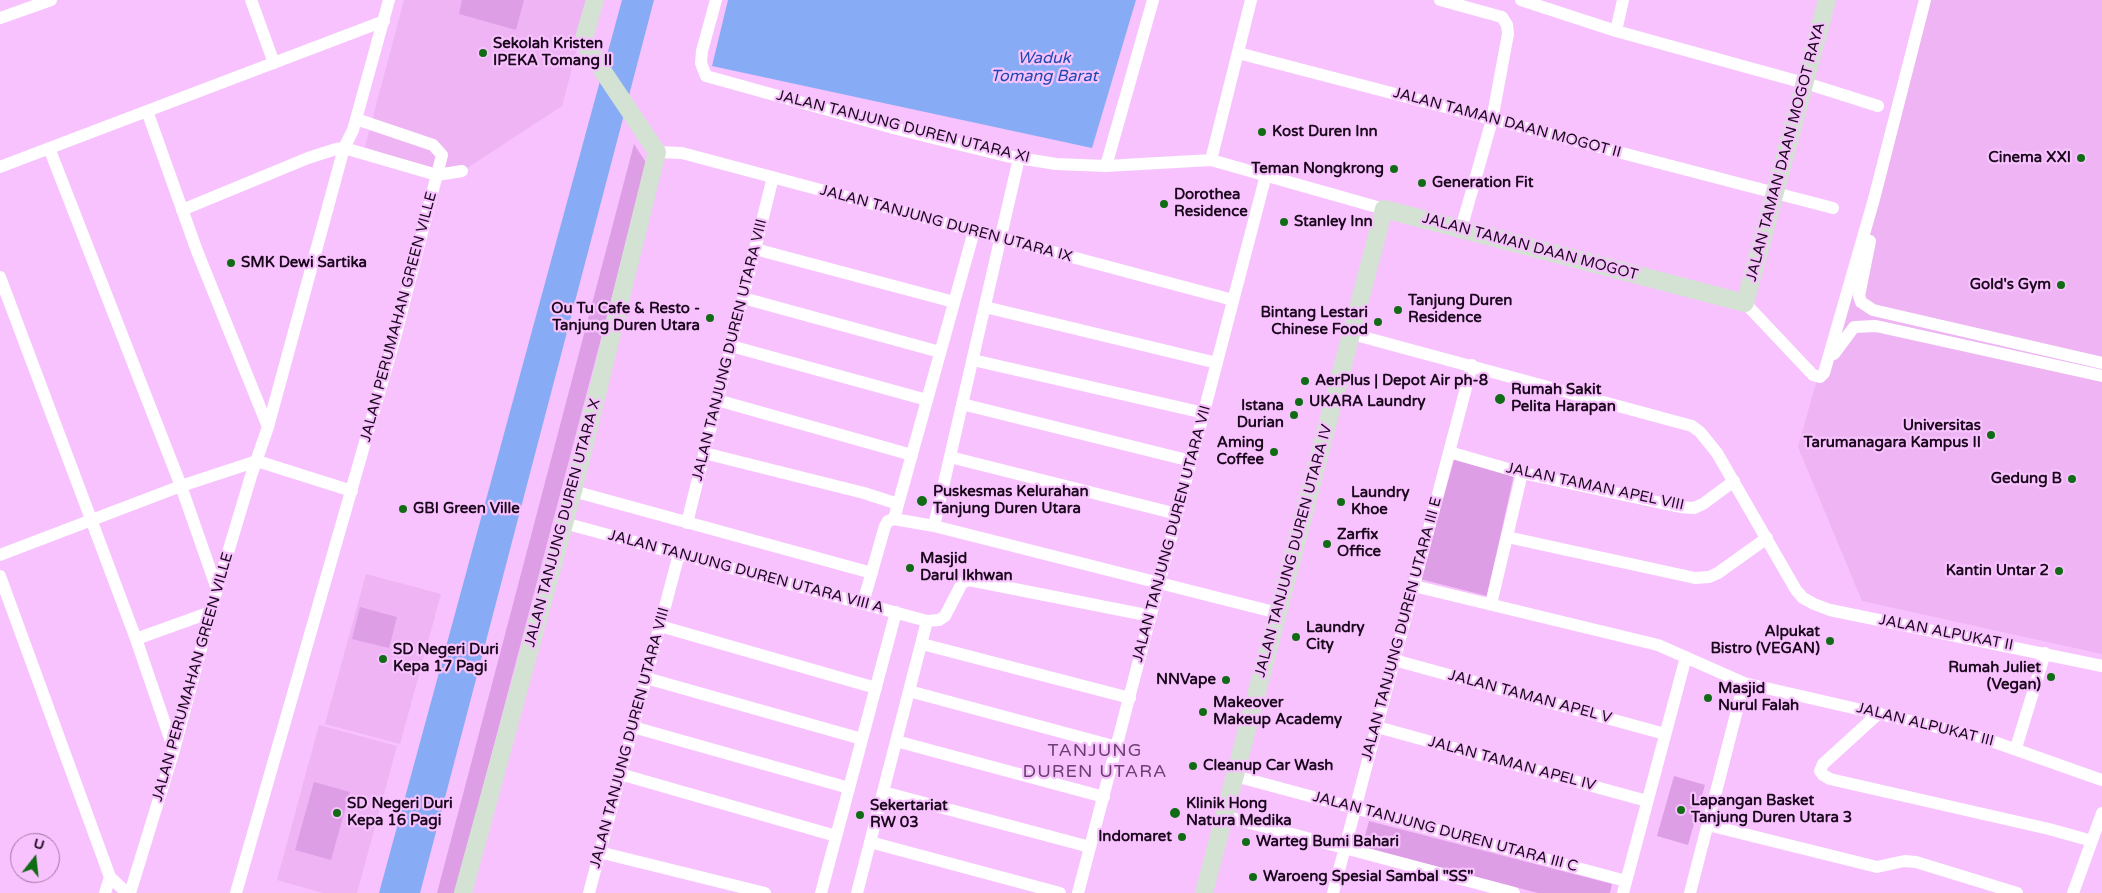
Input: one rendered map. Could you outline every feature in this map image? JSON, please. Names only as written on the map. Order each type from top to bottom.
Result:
[{"type":"street","points":[[0,18],[51,0]]},
{"type":"street","points":[[251,0],[274,63]]},
{"type":"street","points":[[182,210],[308,158],[344,148],[356,119],[389,0]]},
{"type":"street","points":[[595,0],[584,38],[589,52],[656,150]]},
{"type":"street","name":"JALAN TANJUNG DUREN UTARA XI","points":[[716,0],[702,51],[701,63],[706,76],[897,129],[1019,158],[1056,164],[1106,166],[1211,160]]},
{"type":"street","points":[[1106,166],[1153,0]]},
{"type":"street","points":[[1211,160],[1251,0]]},
{"type":"street","points":[[1440,0],[1476,4],[1502,17],[1508,24],[1508,34],[1492,120],[1461,229]]},
{"type":"street","points":[[1521,0],[1616,31],[1805,83],[1878,106]]},
{"type":"street","points":[[1616,31],[1623,0]]},
{"type":"street","name":"JALAN TAMAN DAAN MOGOT RAYA","points":[[1745,303],[1827,0]]},
{"type":"street","points":[[1745,303],[1813,375],[1816,377],[1822,376],[1828,361],[1874,199],[1925,0]]},
{"type":"street","points":[[0,167],[384,21]]},
{"type":"street","name":"JALAN TAMAN DAAN MOGOT II","points":[[1238,53],[1833,208]]},
{"type":"street","points":[[147,111],[197,251],[268,427]]},
{"type":"street","points":[[356,119],[433,144],[442,155],[437,175],[462,171]]},
{"type":"street","points":[[49,148],[181,486],[217,589]]},
{"type":"street","name":"JALAN PERUMAHAN GREEN VILLE","points":[[128,893],[174,750],[217,589],[268,427],[344,148],[437,175],[396,334],[236,893]]},
{"type":"street","name":"JALAN TANJUNG DUREN UTARA IX","points":[[656,150],[682,153],[1233,300]]},
{"type":"street","name":"JALAN TANJUNG DUREN UTARA X","points":[[463,893],[573,491],[656,150]]},
{"type":"street","points":[[934,526],[1019,158]]},
{"type":"street","name":"JALAN TAMAN DAAN MOGOT","points":[[1211,160],[1384,209],[1745,303]]},
{"type":"street","name":"JALAN TANJUNG DUREN UTARA VII","points":[[1078,893],[1266,175]]},
{"type":"street","name":"JALAN TANJUNG DUREN UTARA VIII","points":[[687,523],[773,178]]},
{"type":"street","points":[[1874,199],[1876,208],[1859,296],[1864,305],[1874,310],[1920,322],[2102,364]]},
{"type":"street","name":"JALAN TANJUNG DUREN UTARA IV","points":[[1204,893],[1384,209]]},
{"type":"street","points":[[863,603],[885,526],[894,519],[974,231]]},
{"type":"street","points":[[755,249],[954,302]]},
{"type":"street","points":[[0,276],[92,519],[174,750]]},
{"type":"street","points":[[742,298],[940,352]]},
{"type":"street","points":[[985,307],[1217,363]]},
{"type":"street","points":[[1828,361],[1854,327],[1876,326],[2102,376]]},
{"type":"street","points":[[1352,334],[1692,426],[1709,442],[1767,538],[1718,573],[1708,577],[1695,578],[1507,537]]},
{"type":"street","points":[[731,346],[927,400]]},
{"type":"street","points":[[973,360],[1204,413]]},
{"type":"street","name":"JALAN TANJUNG DUREN UTARA III E","points":[[1333,893],[1472,365]]},
{"type":"street","points":[[717,400],[912,455]]},
{"type":"street","points":[[962,404],[1191,461]]},
{"type":"street","name":"JALAN TAMAN APEL VIII","points":[[1449,452],[1522,473],[1680,507],[1694,508],[1703,504],[1734,481]]},
{"type":"street","points":[[704,453],[898,504]]},
{"type":"street","points":[[950,458],[1177,514]]},
{"type":"street","points":[[0,555],[181,486],[257,461],[352,491]]},
{"type":"street","points":[[1491,604],[1522,473]]},
{"type":"street","points":[[573,491],[872,573]]},
{"type":"street","points":[[894,519],[934,526],[1278,612]]},
{"type":"street","name":"JALAN TANJUNG DUREN UTARA VIII A","points":[[564,522],[927,621]]},
{"type":"street","name":"JALAN ALPUKAT II","points":[[1767,538],[1796,590],[1803,598],[1830,610],[2102,666]]},
{"type":"street","name":"JALAN TANJUNG DUREN UTARA VIII","points":[[589,893],[679,554]]},
{"type":"street","points":[[0,576],[110,877],[128,893]]},
{"type":"street","points":[[857,893],[927,621],[939,620],[945,616],[962,584],[969,580],[1151,616]]},
{"type":"street","name":"JALAN ALPUKAT III","points":[[1414,586],[1658,645],[1744,683],[1980,737],[2016,748],[2102,780]]},
{"type":"street","points":[[136,639],[211,612]]},
{"type":"street","points":[[821,893],[896,612]]},
{"type":"street","points":[[660,626],[876,688]]},
{"type":"street","points":[[922,644],[1130,698]]},
{"type":"street","points":[[2016,748],[2045,653]]},
{"type":"street","points":[[1624,887],[1686,657]]},
{"type":"street","name":"JALAN TAMAN APEL V","points":[[1394,660],[1665,734]]},
{"type":"street","points":[[646,678],[862,739]]},
{"type":"street","points":[[1690,893],[1744,683]]},
{"type":"street","points":[[909,691],[1117,747]]},
{"type":"street","points":[[1879,713],[1823,764],[1820,771],[1823,775],[1830,779],[2050,829],[2092,841]]},
{"type":"street","points":[[633,727],[849,788]]},
{"type":"street","name":"JALAN TAMAN APEL IV","points":[[1377,727],[1648,801]]},
{"type":"street","points":[[896,742],[1104,797]]},
{"type":"street","points":[[620,774],[836,836]]},
{"type":"street","name":"JALAN TANJUNG DUREN UTARA III C","points":[[1235,776],[1356,808],[1624,887]]},
{"type":"street","points":[[883,792],[1090,848]]},
{"type":"street","points":[[2074,893],[2102,813]]},
{"type":"street","points":[[1224,816],[1514,893]]},
{"type":"street","points":[[1708,825],[1877,868],[1904,861],[1916,862],[2017,893]]},
{"type":"street","points":[[870,842],[1060,893]]},
{"type":"street","points":[[599,852],[765,893]]},
{"type":"street","points":[[105,893],[110,877]]},
{"type":"shaded area","name":"Sekolah Kristen IPEKA Tomang II","points":[[404,0],[590,0],[562,106],[458,174],[429,169],[365,147]]},
{"type":"shaded area","points":[[462,0],[524,0],[516,30],[459,14]]},
{"type":"shaded area","points":[[1924,0],[2102,0],[2102,654],[1862,601],[1798,447]]},
{"type":"shaded area","points":[[634,144],[647,164],[455,893],[437,893]]},
{"type":"shaded area","points":[[1455,457],[1514,474],[1487,596],[1420,579]]},
{"type":"shaded area","name":"SD Negeri Duri Kepa 17 Pagi","points":[[366,574],[441,594],[400,744],[325,724]]},
{"type":"shaded area","points":[[360,607],[397,617],[389,648],[352,639]]},
{"type":"shaded area","name":"SD Negeri Duri Kepa 16 Pagi","points":[[319,725],[397,746],[357,893],[323,893],[277,880]]},
{"type":"shaded area","name":"Lapangan Basket Tanjung Duren Utara 3","points":[[1674,776],[1705,785],[1688,845],[1657,836]]},
{"type":"shaded area","points":[[314,782],[350,792],[331,860],[295,850]]},
{"type":"shaded area","points":[[1369,821],[1612,884],[1610,893],[1538,893],[1362,847]]},
{"type":"water","points":[[622,0],[654,0],[420,893],[379,893]]},
{"type":"water","name":"Waduk Tomang Barat","points":[[728,0],[1136,0],[1092,148],[712,66]]},
{"type":"place","name":"Sekolah Kristen IPEKA Tomang II","points":[[483,53]]},
{"type":"place","name":"Kost Duren Inn","points":[[1262,132]]},
{"type":"place","name":"Cinema XXI","points":[[2081,158]]},
{"type":"place","name":"Teman Nongkrong","points":[[1394,169]]},
{"type":"place","name":"Generation Fit","points":[[1422,183]]},
{"type":"place","name":"Dorothea Residence","points":[[1164,204]]},
{"type":"place","name":"Stanley Inn","points":[[1284,222]]},
{"type":"place","name":"SMK Dewi Sartika","points":[[231,263]]},
{"type":"place","name":"Gold's Gym","points":[[2061,285]]},
{"type":"place","name":"Tanjung Duren Residence","points":[[1398,310]]},
{"type":"place","name":"Ou Tu Cafe & Resto - Tanjung Duren Utara","points":[[710,318]]},
{"type":"place","name":"Bintang Lestari Chinese Food","points":[[1378,322]]},
{"type":"place","name":"AerPlus | Depot Air ph-8","points":[[1305,381]]},
{"type":"place","name":"Rumah Sakit Pelita Harapan","points":[[1500,399]]},
{"type":"place","name":"UKARA Laundry","points":[[1299,402]]},
{"type":"place","name":"Istana Durian","points":[[1294,415]]},
{"type":"place","name":"Universitas Tarumanagara Kampus II","points":[[1991,435]]},
{"type":"place","name":"Aming Coffee","points":[[1274,452]]},
{"type":"place","name":"Gedung B","points":[[2072,479]]},
{"type":"place","name":"Puskesmas Kelurahan Tanjung Duren Utara","points":[[922,501]]},
{"type":"place","name":"Laundry Khoe","points":[[1341,502]]},
{"type":"place","name":"GBI Green Ville","points":[[403,509]]},
{"type":"place","name":"Zarfix Office","points":[[1327,544]]},
{"type":"place","name":"Masjid Darul Ikhwan","points":[[910,568]]},
{"type":"place","name":"Kantin Untar 2","points":[[2059,571]]},
{"type":"place","name":"Laundry City","points":[[1296,637]]},
{"type":"place","name":"Alpukat Bistro (VEGAN)","points":[[1830,641]]},
{"type":"place","name":"SD Negeri Duri Kepa 17 Pagi","points":[[383,659]]},
{"type":"place","name":"Rumah Juliet (Vegan)","points":[[2051,677]]},
{"type":"place","name":"NNVape","points":[[1226,680]]},
{"type":"place","name":"Masjid Nurul Falah","points":[[1708,698]]},
{"type":"place","name":"Makeover Makeup Academy","points":[[1203,712]]},
{"type":"place","name":"Cleanup Car Wash","points":[[1193,766]]},
{"type":"place","name":"Lapangan Basket Tanjung Duren Utara 3","points":[[1681,810]]},
{"type":"place","name":"SD Negeri Duri Kepa 16 Pagi","points":[[337,813]]},
{"type":"place","name":"Klinik Hong Natura Medika","points":[[1175,813]]},
{"type":"place","name":"Sekertariat RW 03","points":[[860,815]]},
{"type":"place","name":"Indomaret","points":[[1182,837]]},
{"type":"place","name":"Warteg Bumi Bahari","points":[[1246,842]]},
{"type":"place","name":"Waroeng Spesial Sambal \"SS\"","points":[[1253,877]]},
{"type":"district","name":"TANJUNG DUREN UTARA","points":[[1095,761]]}]
